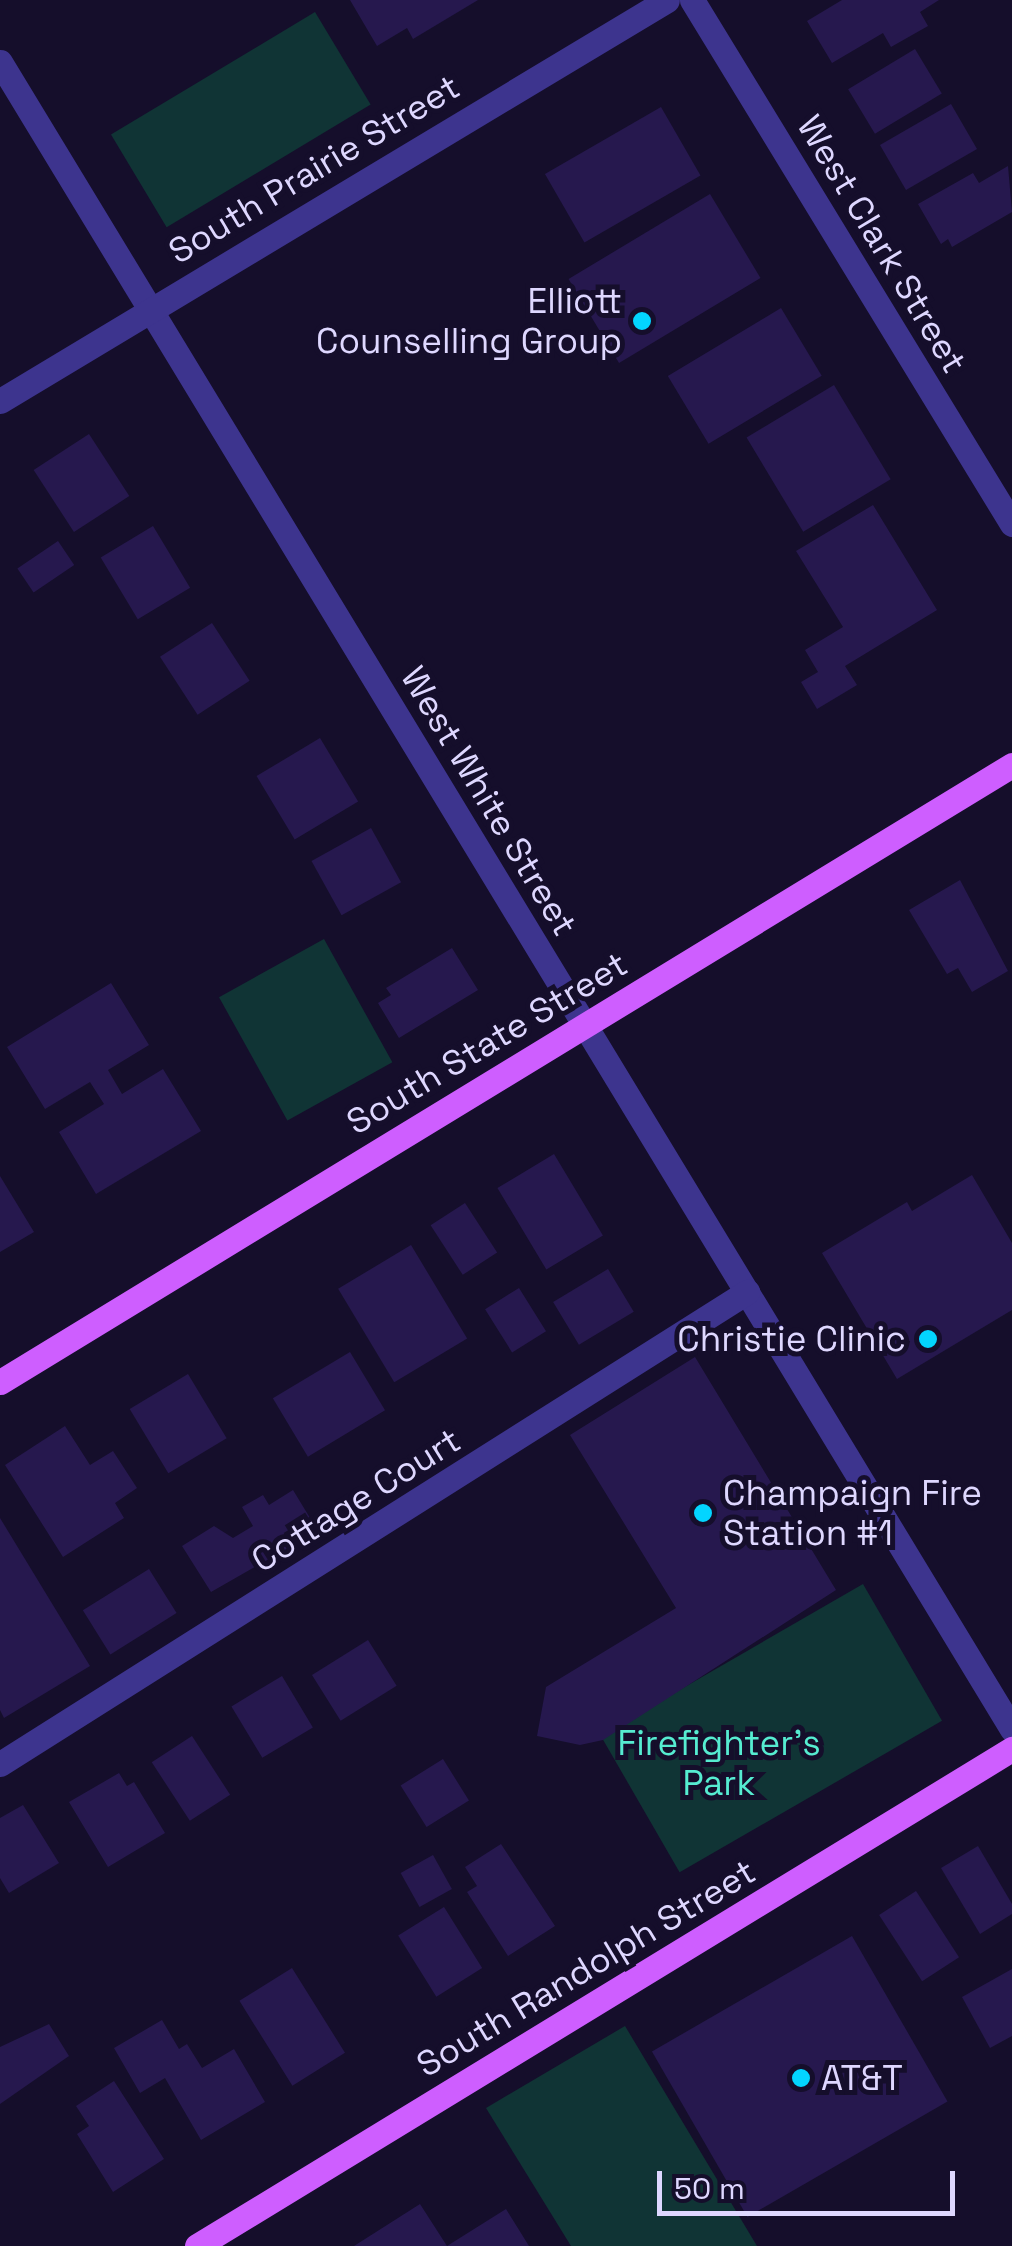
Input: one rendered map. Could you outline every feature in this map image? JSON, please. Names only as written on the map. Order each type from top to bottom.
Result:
[{"type":"main road","name":"South State Street","points":[[0,1382],[1012,765]]},
{"type":"main road","name":"South Randolph Street","points":[[197,2246],[1012,1750]]},
{"type":"street","name":"South Prairie Street","points":[[0,401],[667,0]]},
{"type":"street","name":"West Clark Street","points":[[692,0],[1012,524]]},
{"type":"street","name":"West White Street","points":[[0,62],[1012,1729]]},
{"type":"street","name":"Cottage Court","points":[[0,1764],[747,1292]]},
{"type":"green space","points":[[315,12],[371,105],[167,227],[111,135]]},
{"type":"green space","points":[[324,939],[392,1062],[287,1120],[219,997]]},
{"type":"green space","name":"Firefighter's Park","points":[[863,1584],[942,1721],[680,1872],[601,1736]]},
{"type":"green space","points":[[625,2026],[757,2246],[571,2246],[486,2108]]},
{"type":"building","points":[[350,0],[478,0],[413,39],[407,28],[377,46]]},
{"type":"building","points":[[842,0],[939,0],[920,12],[928,26],[891,47],[883,33],[832,63],[807,21]]},
{"type":"building","points":[[915,49],[942,94],[875,134],[848,89]]},
{"type":"building","points":[[951,104],[977,149],[906,190],[880,145]]},
{"type":"building","points":[[661,107],[700,175],[584,242],[545,174]]},
{"type":"building","points":[[1008,166],[1012,212],[952,247],[948,239],[941,244],[918,204],[973,173],[979,183]]},
{"type":"building","name":"Elliott Counselling Group","points":[[710,194],[760,278],[619,363],[569,279]]},
{"type":"building","points":[[781,308],[822,376],[709,444],[668,376]]},
{"type":"building","points":[[834,385],[891,479],[803,532],[747,438]]},
{"type":"building","points":[[89,434],[129,496],[74,532],[34,470]]},
{"type":"building","points":[[873,505],[937,610],[845,666],[857,685],[817,709],[801,682],[818,672],[805,650],[843,627],[796,551]]},
{"type":"building","points":[[153,526],[190,588],[138,619],[101,557]]},
{"type":"building","points":[[58,541],[74,565],[34,592],[17,568]]},
{"type":"building","points":[[212,623],[250,681],[198,715],[160,657]]},
{"type":"building","points":[[320,738],[358,801],[295,840],[257,776]]},
{"type":"building","points":[[371,828],[401,882],[342,915],[312,861]]},
{"type":"building","points":[[960,880],[1008,971],[972,992],[958,968],[947,974],[909,910]]},
{"type":"building","points":[[452,948],[478,990],[399,1038],[378,1003],[391,995],[386,988]]},
{"type":"building","points":[[111,983],[149,1045],[108,1070],[122,1094],[163,1069],[201,1131],[96,1194],[59,1132],[104,1104],[90,1082],[45,1109],[7,1047]]},
{"type":"building","points":[[554,1154],[603,1235],[546,1269],[497,1188]]},
{"type":"building","points":[[972,1175],[1012,1243],[1012,1310],[897,1379],[822,1253],[907,1202],[912,1211]]},
{"type":"building","points":[[0,1176],[34,1232],[0,1252]]},
{"type":"building","points":[[465,1203],[497,1252],[463,1275],[431,1225]]},
{"type":"building","points":[[411,1245],[467,1338],[394,1382],[338,1289]]},
{"type":"building","points":[[608,1269],[634,1312],[579,1345],[553,1302]]},
{"type":"building","points":[[519,1288],[546,1331],[512,1352],[485,1309]]},
{"type":"building","points":[[350,1352],[385,1410],[308,1457],[273,1398]]},
{"type":"building","name":"Champaign Fire Station #1","points":[[695,1357],[836,1590],[603,1740],[580,1745],[537,1736],[546,1687],[676,1608],[570,1435]]},
{"type":"building","points":[[188,1374],[227,1438],[168,1473],[130,1409]]},
{"type":"building","points":[[65,1426],[90,1465],[113,1451],[137,1488],[115,1503],[124,1518],[63,1557],[5,1465]]},
{"type":"building","points":[[293,1490],[318,1531],[211,1592],[182,1546],[214,1526],[233,1538],[253,1526],[242,1507],[263,1495],[269,1505]]},
{"type":"building","points":[[0,1518],[90,1666],[4,1718],[0,1710]]},
{"type":"building","points":[[149,1569],[177,1613],[110,1654],[83,1610]]},
{"type":"building","points":[[368,1640],[397,1686],[341,1721],[312,1675]]},
{"type":"building","points":[[282,1676],[313,1727],[262,1758],[231,1706]]},
{"type":"building","points":[[192,1736],[230,1795],[190,1821],[152,1762]]},
{"type":"building","points":[[443,1759],[469,1801],[427,1827],[401,1785]]},
{"type":"building","points":[[119,1773],[127,1786],[134,1782],[165,1833],[108,1867],[69,1802]]},
{"type":"building","points":[[23,1805],[59,1863],[9,1893],[0,1878],[0,1818]]},
{"type":"building","points":[[501,1844],[555,1926],[508,1956],[467,1892],[477,1886],[465,1867]]},
{"type":"building","points":[[978,1846],[1012,1904],[1012,1914],[980,1934],[941,1868]]},
{"type":"building","points":[[433,1855],[452,1889],[420,1907],[401,1873]]},
{"type":"building","points":[[916,1891],[959,1957],[922,1981],[879,1915]]},
{"type":"building","points":[[444,1907],[482,1968],[436,1997],[398,1936]]},
{"type":"building","name":"AT&T","points":[[852,1936],[948,2101],[747,2217],[652,2052]]},
{"type":"building","points":[[292,1968],[345,2053],[292,2086],[239,2001]]},
{"type":"building","points":[[1012,1969],[1012,2036],[990,2048],[962,1997]]},
{"type":"building","points":[[162,2020],[179,2049],[187,2044],[202,2068],[234,2049],[265,2102],[201,2140],[165,2078],[140,2093],[114,2048]]},
{"type":"building","points":[[49,2024],[69,2056],[0,2104],[0,2047]]},
{"type":"building","points":[[114,2081],[164,2159],[113,2192],[77,2134],[89,2126],[76,2106]]},
{"type":"building","points":[[420,2204],[447,2246],[354,2246]]},
{"type":"building","points":[[506,2209],[529,2246],[447,2246]]},
{"type":"place","name":"Elliott Counselling Group","points":[[642,321]]},
{"type":"place","name":"Christie Clinic","points":[[928,1339]]},
{"type":"place","name":"Champaign Fire Station #1","points":[[703,1513]]},
{"type":"place","name":"AT&T","points":[[801,2078]]}]
